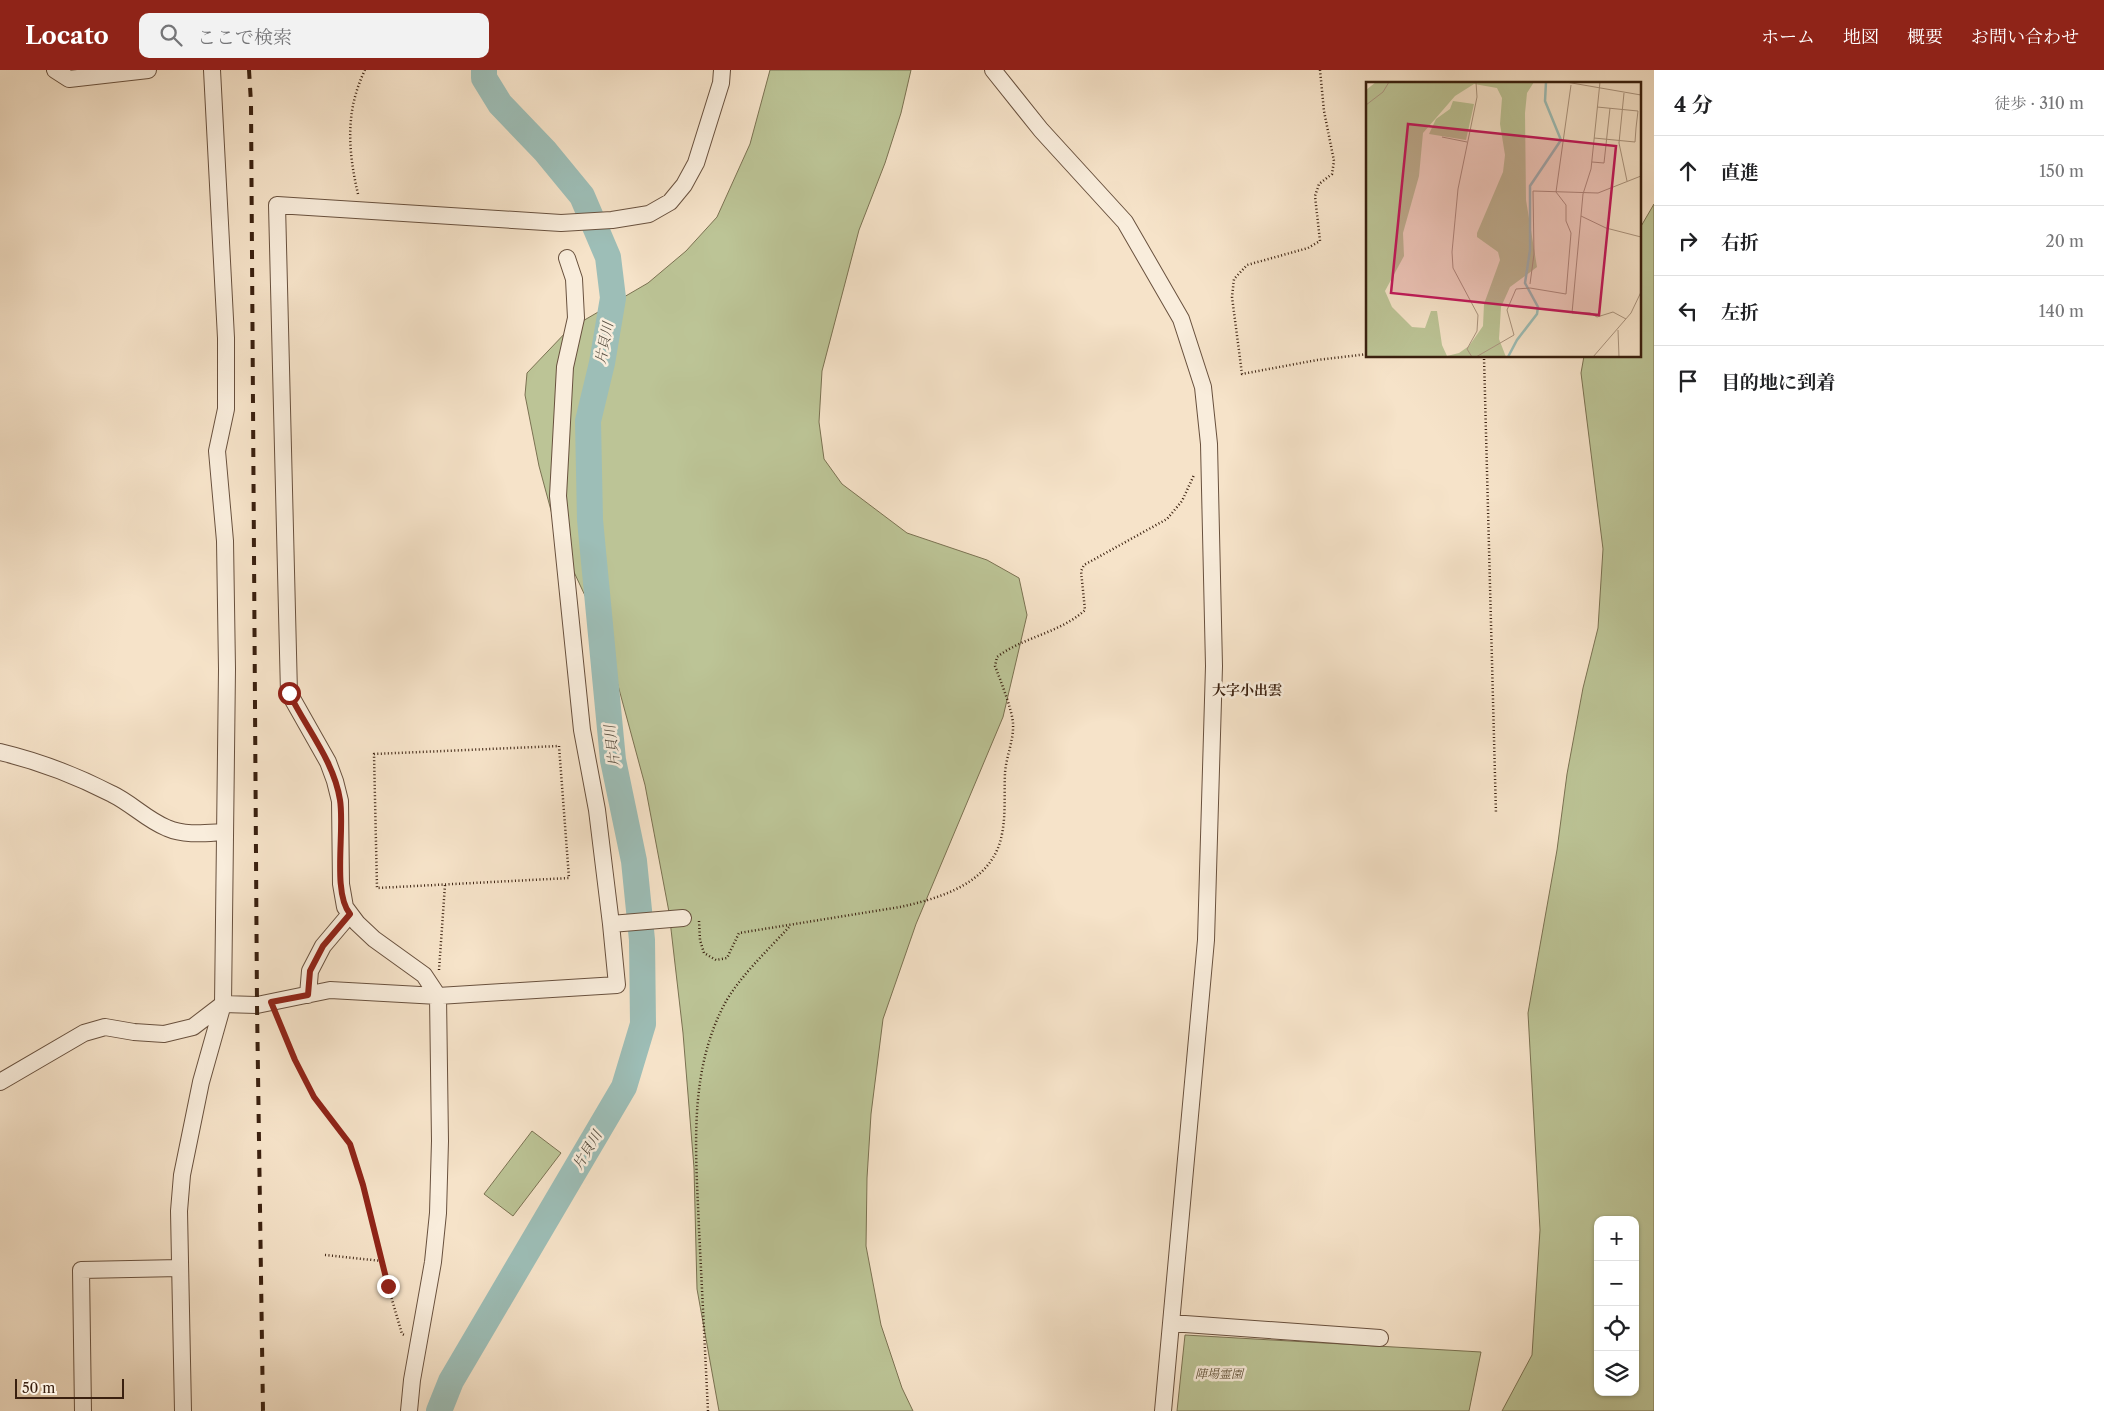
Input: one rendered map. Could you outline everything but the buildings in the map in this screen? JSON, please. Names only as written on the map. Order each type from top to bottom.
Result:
[{"type":"street","points":[[55,70],[69,79],[81,79],[148,70]]},
{"type":"street","points":[[183,1411],[179,1211],[186,1149],[201,1082],[223,1004],[227,669],[225,542],[217,451],[226,408],[226,338],[212,70]]},
{"type":"street","points":[[410,1411],[412,1380],[433,1262],[438,1213],[440,1141],[438,996],[424,975],[374,939],[345,907],[342,884],[340,801],[335,781],[328,762],[289,693],[277,204],[561,223],[612,220],[649,214],[670,202],[684,185],[696,163],[721,83],[722,70]]},
{"type":"street","points":[[993,70],[1042,130],[1125,222],[1181,318],[1203,387],[1208,444],[1214,666],[1206,931],[1163,1411]]},
{"type":"street","points":[[0,1082],[84,1033],[105,1027],[134,1032],[164,1034],[193,1027],[223,1004],[257,1005],[330,990],[438,996],[616,986],[612,924],[597,810],[582,730],[558,496],[565,367],[576,318],[574,279],[567,258]]},
{"type":"street","points":[[0,752],[64,772],[113,794],[168,828],[191,834],[224,832]]},
{"type":"street","points":[[308,995],[310,971],[323,946],[350,914]]},
{"type":"street","points":[[612,924],[683,918]]},
{"type":"street","points":[[83,1411],[81,1270],[180,1268]]},
{"type":"street","points":[[1171,1323],[1380,1338]]},
{"type":"path","points":[[362,210],[352,166],[349,139],[354,100],[365,70]]},
{"type":"path","points":[[1320,70],[1324,111],[1334,161],[1332,174],[1319,184],[1315,196],[1320,241],[1308,248],[1247,265],[1234,278],[1232,297],[1242,374],[1317,360],[1366,354]]},
{"type":"path","points":[[1484,358],[1496,814]]},
{"type":"path","points":[[683,918],[698,916],[700,940],[704,953],[716,960],[727,958],[739,933],[900,907],[957,890],[975,878],[987,866],[1002,835],[1005,771],[1014,724],[995,666],[996,656],[1065,624],[1084,610],[1081,570],[1084,565],[1167,519],[1182,500],[1197,468]]},
{"type":"path","points":[[559,746],[568,878],[445,885],[377,888],[374,754],[559,746]]},
{"type":"path","points":[[438,996],[445,885]]},
{"type":"path","points":[[708,1411],[697,1177],[697,1115],[700,1074],[708,1043],[724,1004],[791,925]]},
{"type":"path","points":[[271,1002],[295,1060],[314,1097],[350,1144],[363,1185],[402,1334],[418,1343]]},
{"type":"path","points":[[324,1254],[382,1261]]},
{"type":"green space","points":[[770,70],[911,70],[901,113],[885,163],[859,230],[822,371],[819,422],[824,459],[842,484],[907,533],[987,560],[1019,578],[1027,615],[1003,717],[916,924],[883,1019],[871,1114],[867,1178],[866,1246],[881,1325],[902,1388],[913,1411],[719,1411],[697,1289],[694,1168],[683,1033],[669,912],[645,785],[602,632],[559,540],[539,466],[525,395],[527,373],[569,329],[648,283],[686,251],[717,217],[750,144]]},
{"type":"green space","points":[[1654,204],[1654,1411],[1502,1411],[1532,1355],[1540,1230],[1528,1013],[1557,850],[1567,774],[1583,688],[1598,628],[1603,549],[1581,373],[1584,358],[1642,358],[1642,225]]},
{"type":"green space","points":[[532,1131],[561,1153],[513,1216],[484,1194]]},
{"type":"green space","name":"陣場霊園","points":[[1185,1335],[1481,1352],[1469,1411],[1177,1411]]},
{"type":"waterway","name":"片貝川","points":[[439,1411],[451,1381],[624,1087],[643,1024],[642,940],[634,861],[613,760],[590,520],[588,421],[602,363],[613,298],[608,257],[582,196],[545,151],[500,104],[484,78],[484,70]]},
{"type":"railway","points":[[249,70],[251,103],[257,1005],[263,1411]]},
{"type":"district","name":"大字小出雲","points":[[1247,690]]},
{"type":"route","points":[[289,693],[298,713],[328,762],[335,781],[340,801],[342,884],[345,907],[350,914],[323,946],[310,971],[308,995],[271,1002],[295,1060],[314,1097],[350,1144],[363,1185],[388,1286]]}]
